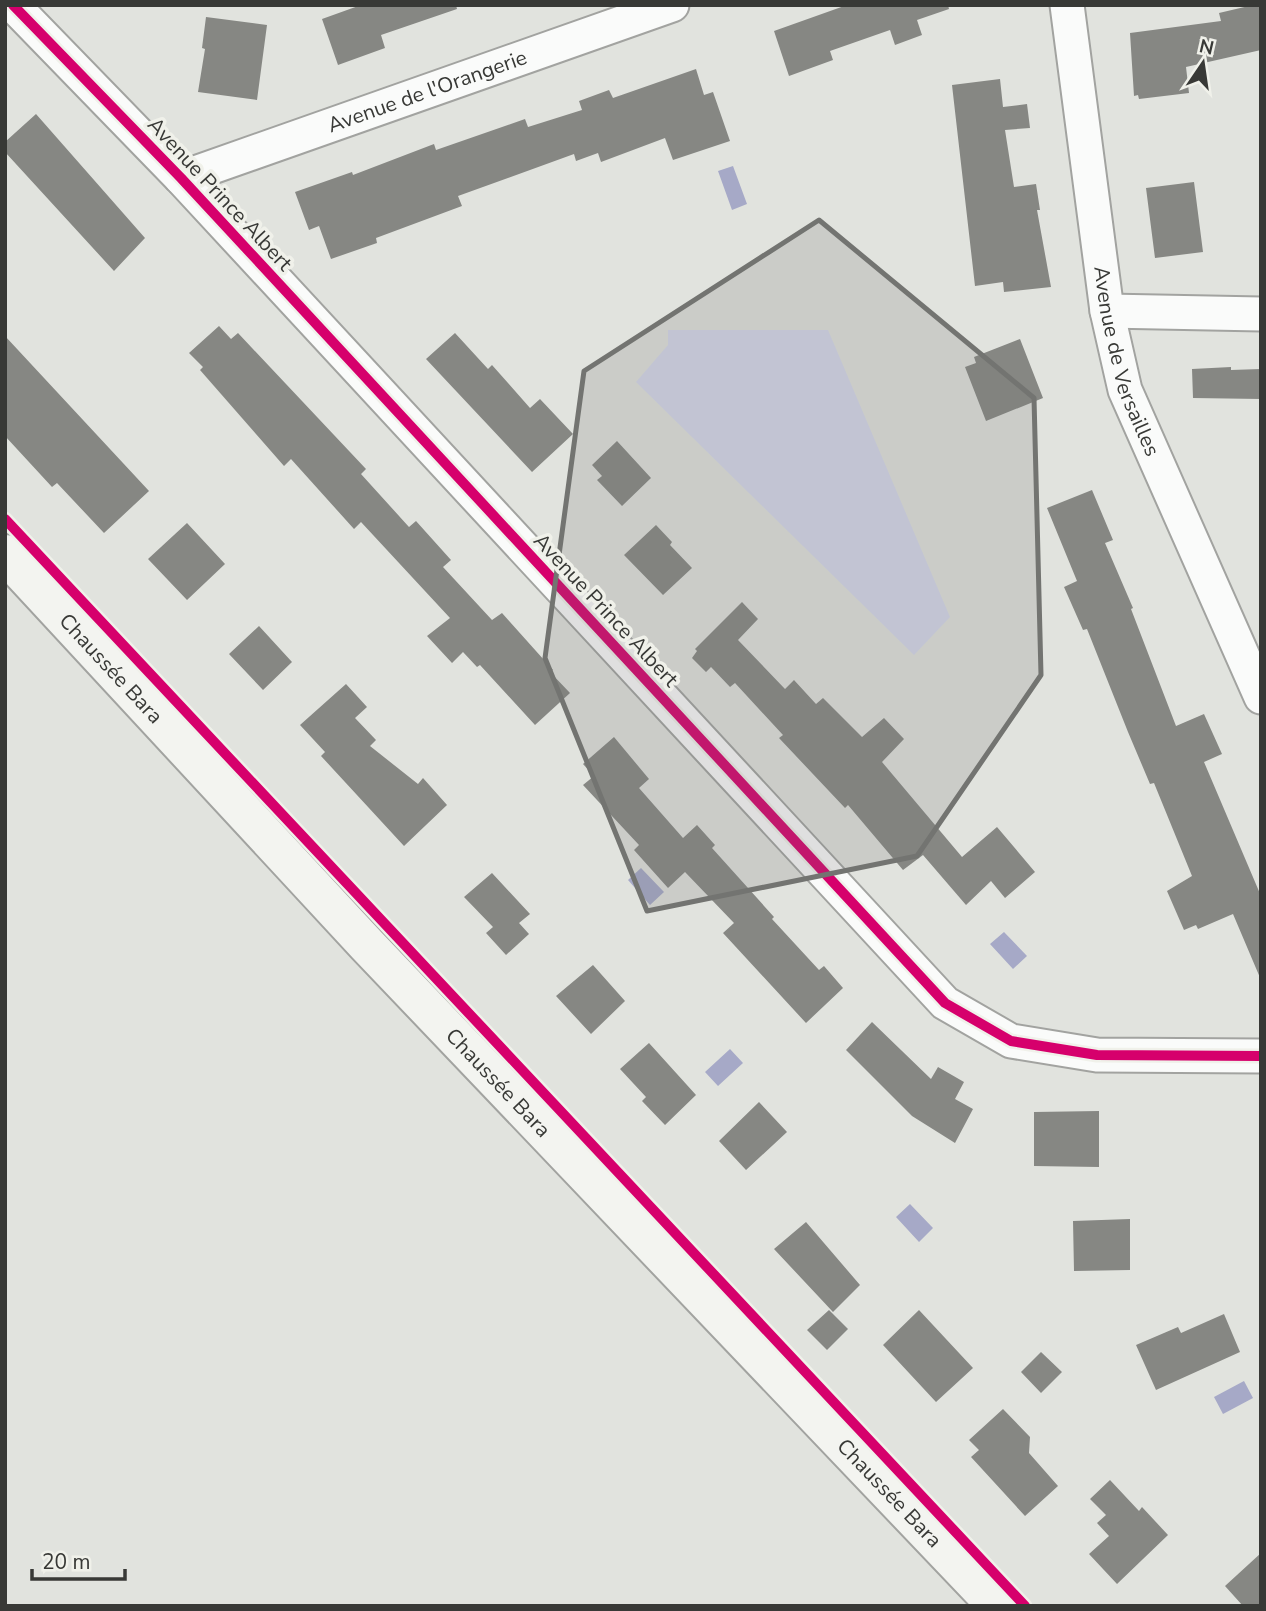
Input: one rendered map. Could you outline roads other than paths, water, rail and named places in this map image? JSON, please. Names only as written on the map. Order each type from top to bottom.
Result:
[{"type":"main road","name":"Chaussée Bara","points":[[5,554],[367,946],[997,1606]]},
{"type":"street","name":"Avenue Prince Albert","points":[[13,5],[181,178],[945,1003],[1011,1041],[1097,1055],[1261,1056]]},
{"type":"street","name":"Avenue de l'Orangerie","points":[[181,178],[672,5]]},
{"type":"street","name":"Avenue de Versailles","points":[[1067,5],[1107,311],[1125,390],[1261,697]]},
{"type":"street","points":[[1107,311],[1261,314]]}]
